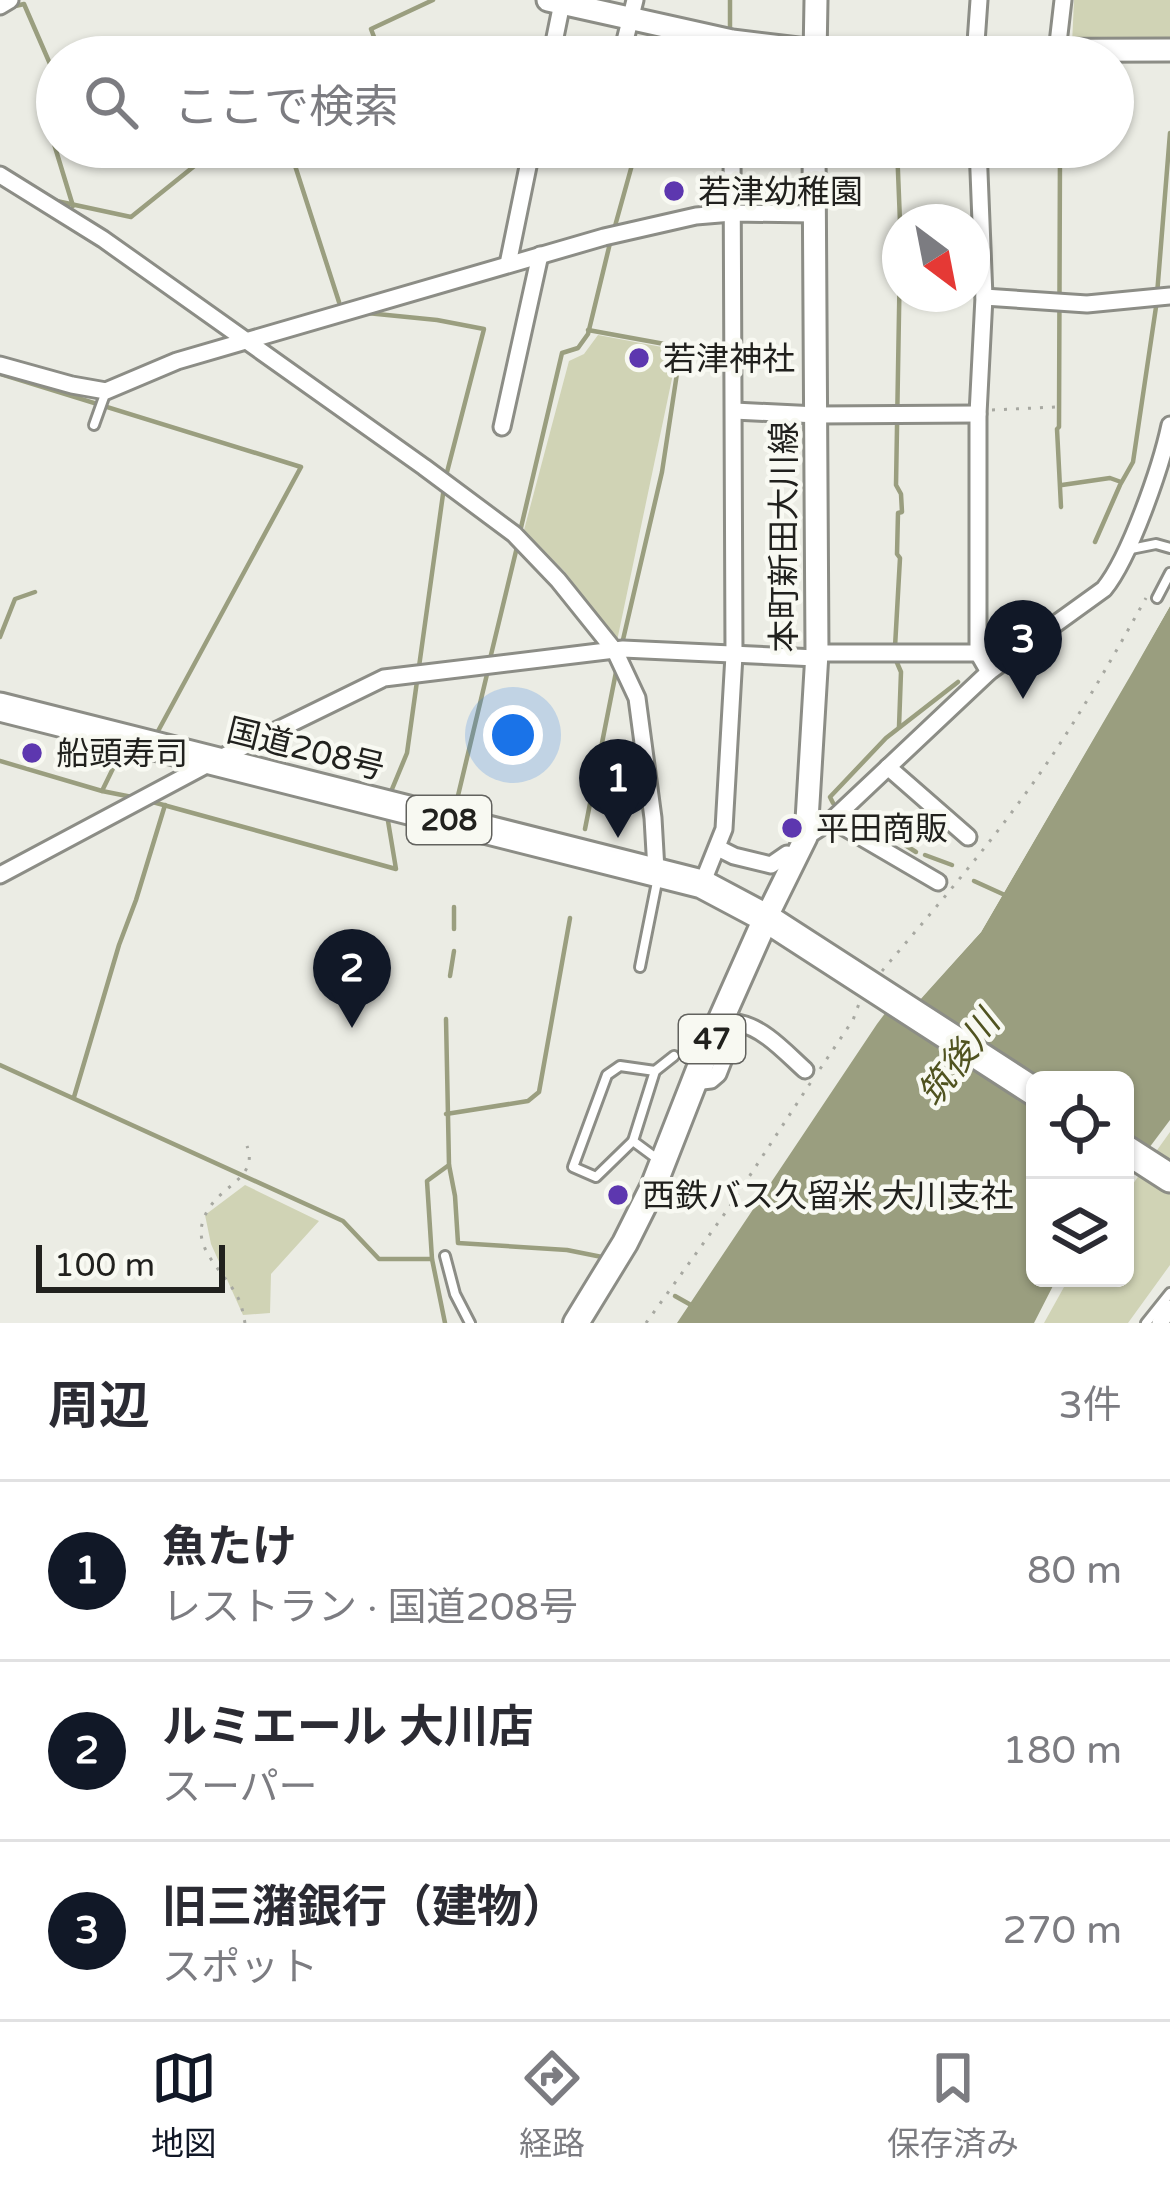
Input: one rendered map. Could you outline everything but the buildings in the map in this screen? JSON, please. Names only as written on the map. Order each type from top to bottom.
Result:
[{"type":"highway","name":"国道208号","points":[[0,707],[702,884],[766,917],[1026,1086]]},
{"type":"highway","points":[[1134,1155],[1170,1178]]},
{"type":"main road","points":[[815,36],[816,0]]},
{"type":"main road","points":[[555,1],[633,8],[701,36]]},
{"type":"main road","points":[[1134,51],[1170,50]]},
{"type":"main road","name":"本町新田大川線","points":[[766,917],[801,846],[817,655],[814,168]]},
{"type":"main road","name":"47","points":[[576,1323],[625,1243],[766,917]]},
{"type":"street","points":[[0,6],[10,0]]},
{"type":"street","points":[[976,36],[979,0]]},
{"type":"street","points":[[1059,36],[1063,0]]},
{"type":"street","points":[[552,36],[555,1]]},
{"type":"street","points":[[508,264],[528,168]]},
{"type":"street","points":[[702,884],[724,829],[734,655],[732,168]]},
{"type":"street","points":[[979,168],[980,204]]},
{"type":"street","points":[[0,175],[103,239],[424,467],[514,534],[558,580],[615,651],[637,698],[656,870]]},
{"type":"street","points":[[0,365],[106,391],[244,340],[604,237],[696,216],[814,214]]},
{"type":"street","points":[[502,427],[540,255]]},
{"type":"street","points":[[990,297],[1088,304],[1170,296]]},
{"type":"street","points":[[983,312],[978,412],[978,653],[988,671]]},
{"type":"street","points":[[734,412],[978,412]]},
{"type":"street","points":[[718,848],[771,865],[801,846],[988,671],[1104,589],[1162,460],[1170,425]]},
{"type":"street","points":[[0,875],[212,762],[384,679],[623,649],[734,655],[978,653]]},
{"type":"street","points":[[888,767],[968,837]]},
{"type":"street","points":[[832,820],[938,882]]},
{"type":"street","points":[[694,1082],[718,1074],[738,1023],[769,1038],[806,1070]]},
{"type":"street","points":[[1160,1323],[1170,1309]]},
{"type":"lane","points":[[94,425],[104,397]]},
{"type":"lane","points":[[1125,551],[1156,544],[1170,548]]},
{"type":"lane","points":[[1156,598],[1170,573]]},
{"type":"lane","points":[[640,967],[656,870]]},
{"type":"lane","points":[[655,1072],[620,1066],[607,1075],[573,1166],[596,1177],[633,1141],[655,1072],[674,1056]]},
{"type":"lane","points":[[633,1141],[662,1162]]},
{"type":"lane","points":[[445,1256],[455,1294],[470,1323]]},
{"type":"lane","points":[[1146,1323],[1170,1293]]},
{"type":"path","points":[[978,412],[1056,406]]},
{"type":"path","points":[[646,1323],[728,1209],[870,989],[1025,795],[1103,674],[1154,582]]},
{"type":"path","points":[[245,1323],[240,1299],[203,1246],[200,1227],[210,1203],[247,1173],[252,1159],[248,1146]]},
{"type":"shaded area","points":[[1074,0],[1170,0],[1170,41],[1072,36]]},
{"type":"shaded area","points":[[598,335],[678,350],[617,641],[565,572],[524,530],[569,361],[584,354]]},
{"type":"shaded area","points":[[1170,1132],[1170,1265],[1128,1323],[1044,1323],[1064,1287],[1134,1287],[1134,1182]]},
{"type":"shaded area","points":[[245,1185],[319,1221],[271,1274],[270,1313],[243,1315],[211,1244],[205,1215]]},
{"type":"water","name":"筑後川","points":[[1170,606],[1170,1120],[1134,1168],[1134,1071],[1026,1071],[1026,1287],[1052,1287],[1034,1323],[677,1323],[904,988],[919,1000],[981,932]]},
{"type":"pier","points":[[1170,600],[981,932],[919,1001],[904,988],[908,984],[919,992],[977,929]]},
{"type":"waterway","points":[[374,36],[371,29],[433,0]]},
{"type":"waterway","points":[[730,0],[730,30]]},
{"type":"waterway","points":[[11,7],[24,4],[38,36]]},
{"type":"waterway","points":[[1095,542],[1133,462],[1156,307],[1170,133]]},
{"type":"waterway","points":[[61,168],[73,206]]},
{"type":"waterway","points":[[52,200],[131,217],[192,168]]},
{"type":"waterway","points":[[296,168],[339,302]]},
{"type":"waterway","points":[[615,226],[631,168]]},
{"type":"waterway","points":[[898,168],[899,204]]},
{"type":"waterway","points":[[1060,168],[1057,429],[1061,507]]},
{"type":"waterway","points":[[519,536],[562,353],[578,348],[588,334],[611,239]]},
{"type":"waterway","points":[[895,647],[898,513],[902,512],[896,485],[899,312]]},
{"type":"waterway","points":[[367,313],[484,329],[446,476]]},
{"type":"waterway","points":[[588,330],[681,347],[662,472],[622,644]]},
{"type":"waterway","points":[[0,374],[301,467],[157,733]]},
{"type":"waterway","points":[[1062,485],[1110,478],[1121,482]]},
{"type":"waterway","points":[[390,794],[407,753],[444,487]]},
{"type":"waterway","points":[[490,659],[517,547]]},
{"type":"waterway","points":[[0,637],[15,599],[35,592]]},
{"type":"waterway","points":[[990,650],[1007,638]]},
{"type":"waterway","points":[[895,658],[901,672],[899,727]]},
{"type":"waterway","points":[[585,829],[617,667]]},
{"type":"waterway","points":[[456,804],[488,670]]},
{"type":"waterway","points":[[833,803],[830,797],[886,738],[958,682]]},
{"type":"waterway","points":[[0,761],[102,791],[120,754]]},
{"type":"waterway","points":[[102,791],[132,797]]},
{"type":"waterway","points":[[149,801],[396,869],[388,821]]},
{"type":"waterway","points":[[74,1097],[165,805]]},
{"type":"waterway","points":[[864,823],[881,832]]},
{"type":"waterway","points":[[905,845],[916,852]]},
{"type":"waterway","points":[[925,855],[952,865]]},
{"type":"waterway","points":[[974,881],[1007,896]]},
{"type":"waterway","points":[[454,907],[454,929]]},
{"type":"waterway","points":[[446,1114],[528,1101],[539,1092],[570,918]]},
{"type":"waterway","points":[[450,976],[454,951]]},
{"type":"waterway","points":[[445,1323],[432,1259],[427,1181],[449,1165],[446,1019]]},
{"type":"waterway","points":[[0,1065],[343,1221],[379,1259],[432,1259]]},
{"type":"waterway","points":[[449,1165],[458,1243],[602,1257]]},
{"type":"waterway","points":[[675,1296],[691,1305]]},
{"type":"place","name":"若津幼稚園","points":[[674,191]]},
{"type":"place","name":"若津神社","points":[[639,358]]},
{"type":"place","name":"旧三潴銀行（建物）","points":[[1023,699]]},
{"type":"place","name":"船頭寿司","points":[[32,753]]},
{"type":"place","name":"平田商販","points":[[792,828]]},
{"type":"place","name":"魚たけ","points":[[618,838]]},
{"type":"place","name":"ルミエール 大川店","points":[[352,1028]]},
{"type":"place","name":"西鉄バス久留米 大川支社","points":[[618,1195]]}]
